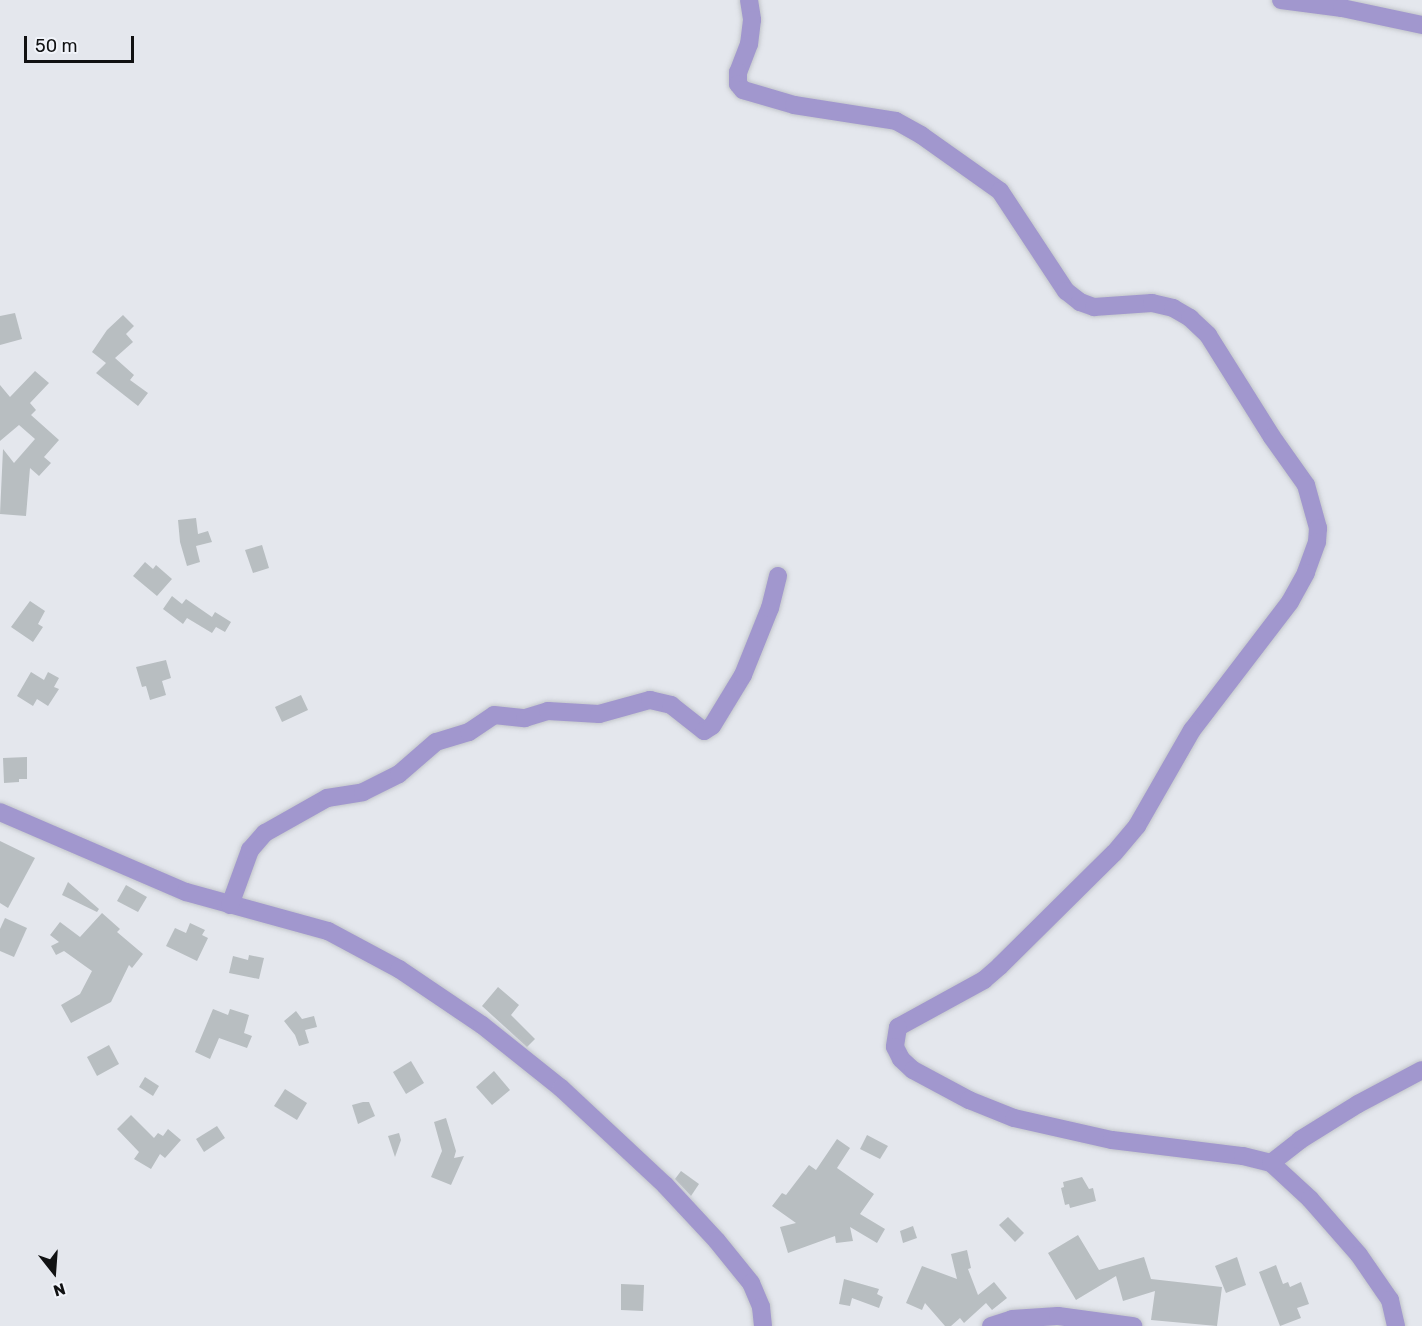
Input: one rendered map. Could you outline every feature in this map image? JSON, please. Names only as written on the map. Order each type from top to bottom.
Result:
[{"type":"street","points":[[749,0],[752,20],[749,44],[738,72],[738,84],[743,90],[794,105],[896,120],[1000,191],[1060,282],[1080,302],[1094,307],[1152,303],[1173,308],[1190,318],[1208,335],[1272,437],[1306,485],[1318,528],[1317,542],[1306,573],[1290,602],[1192,730],[1137,826],[1114,853],[984,980],[898,1027],[894,1047],[901,1059],[913,1070],[969,1100],[1014,1118],[1112,1140],[1243,1156],[1271,1163],[1311,1199],[1359,1255],[1390,1300],[1396,1326]]},
{"type":"street","points":[[1281,0],[1342,8],[1422,25]]},
{"type":"street","points":[[230,905],[250,850],[266,833],[327,798],[363,792],[399,774],[436,742],[469,732],[494,716],[525,718],[548,711],[599,714],[650,700],[671,705],[704,731],[712,726],[743,675],[770,608],[778,576]]},
{"type":"street","points":[[0,812],[186,892],[328,931],[399,969],[509,1044],[561,1088],[665,1185],[717,1240],[751,1283],[761,1307],[763,1326]]},
{"type":"street","points":[[1271,1163],[1300,1140],[1358,1104],[1422,1070]]},
{"type":"street","points":[[992,1326],[1012,1319],[1058,1316],[1133,1326]]},
{"type":"building","points":[[15,313],[22,339],[0,345],[0,316]]},
{"type":"building","points":[[123,315],[134,326],[126,334],[133,342],[115,358],[134,375],[130,380],[148,393],[138,406],[96,373],[106,363],[92,352],[107,330]]},
{"type":"building","points":[[35,371],[49,383],[30,403],[36,410],[31,415],[59,440],[44,457],[51,463],[39,476],[30,468],[26,516],[0,514],[3,449],[14,463],[35,439],[19,425],[0,441],[0,385],[10,397]]},
{"type":"building","points":[[196,518],[198,534],[208,531],[212,542],[196,546],[200,562],[187,566],[180,542],[178,520]]},
{"type":"building","points":[[262,545],[269,568],[253,573],[245,550]]},
{"type":"building","points":[[145,562],[153,569],[156,565],[172,579],[157,596],[133,576]]},
{"type":"building","points":[[172,596],[182,604],[186,599],[212,617],[215,612],[231,622],[225,632],[216,627],[212,633],[187,618],[183,624],[163,609]]},
{"type":"building","points":[[30,601],[45,611],[38,624],[43,627],[33,642],[11,627]]},
{"type":"building","points":[[166,660],[171,678],[162,681],[166,695],[150,700],[146,686],[142,687],[136,667]]},
{"type":"building","points":[[31,672],[44,680],[48,672],[59,678],[54,687],[59,689],[48,706],[37,699],[33,706],[17,696]]},
{"type":"building","points":[[301,695],[308,710],[282,722],[275,707]]},
{"type":"building","points":[[27,757],[27,779],[4,783],[3,758]]},
{"type":"building","points":[[0,841],[35,858],[8,908],[0,903]]},
{"type":"building","points":[[68,882],[99,909],[97,912],[62,895]]},
{"type":"building","points":[[126,885],[147,897],[138,912],[117,901]]},
{"type":"building","points":[[102,913],[120,929],[117,932],[143,954],[132,968],[129,965],[111,1002],[71,1023],[61,1005],[80,994],[92,971],[64,951],[56,955],[51,946],[59,942],[50,935],[60,922],[80,937]]},
{"type":"building","points":[[5,918],[27,928],[14,957],[0,951],[0,929]]},
{"type":"building","points":[[190,923],[205,930],[202,935],[208,938],[197,961],[166,946],[175,928],[186,933]]},
{"type":"building","points":[[249,955],[264,958],[259,979],[229,973],[233,956],[248,960]]},
{"type":"building","points":[[498,987],[519,1005],[511,1015],[535,1039],[527,1047],[482,1006]]},
{"type":"building","points":[[213,1009],[228,1015],[230,1009],[249,1015],[244,1033],[252,1036],[247,1048],[219,1038],[210,1059],[195,1052]]},
{"type":"building","points":[[296,1011],[302,1019],[314,1016],[317,1027],[305,1030],[309,1043],[299,1046],[295,1035],[284,1021]]},
{"type":"building","points":[[109,1045],[119,1064],[97,1076],[87,1057]]},
{"type":"building","points":[[411,1061],[424,1083],[406,1094],[393,1072]]},
{"type":"building","points":[[494,1071],[510,1090],[492,1105],[476,1087]]},
{"type":"building","points":[[145,1077],[159,1086],[153,1096],[139,1087]]},
{"type":"building","points":[[285,1089],[307,1103],[297,1120],[274,1106]]},
{"type":"building","points":[[369,1102],[375,1116],[358,1124],[352,1105]]},
{"type":"building","points":[[131,1115],[154,1138],[158,1133],[163,1136],[168,1129],[181,1140],[165,1158],[160,1154],[151,1169],[134,1159],[139,1152],[117,1129]]},
{"type":"building","points":[[446,1118],[456,1151],[454,1158],[464,1156],[451,1185],[431,1177],[442,1151],[434,1122]]},
{"type":"building","points":[[217,1126],[225,1138],[204,1152],[196,1139]]},
{"type":"building","points":[[399,1133],[401,1140],[395,1157],[388,1136]]},
{"type":"building","points":[[867,1135],[888,1146],[880,1159],[860,1149]]},
{"type":"building","points":[[837,1139],[850,1148],[837,1168],[874,1194],[860,1214],[885,1229],[877,1243],[850,1227],[853,1241],[836,1243],[835,1236],[788,1253],[780,1227],[796,1223],[772,1206],[782,1193],[786,1195],[809,1165],[816,1170]]},
{"type":"building","points":[[681,1171],[699,1184],[691,1196],[675,1179]]},
{"type":"building","points":[[1082,1177],[1089,1189],[1093,1188],[1096,1201],[1070,1208],[1069,1204],[1065,1205],[1061,1188],[1064,1187],[1063,1182]]},
{"type":"building","points":[[1008,1217],[1024,1233],[1015,1242],[999,1225]]},
{"type":"building","points":[[913,1226],[917,1238],[903,1243],[900,1231]]},
{"type":"building","points":[[1078,1235],[1099,1270],[1144,1257],[1151,1279],[1222,1287],[1217,1326],[1151,1320],[1155,1291],[1123,1301],[1116,1276],[1076,1300],[1048,1253]]},
{"type":"building","points":[[967,1250],[971,1268],[968,1269],[978,1295],[994,1282],[1007,1298],[992,1310],[986,1303],[964,1323],[960,1318],[951,1326],[945,1326],[925,1303],[922,1310],[906,1303],[922,1266],[957,1279],[951,1254]]},
{"type":"building","points":[[1237,1257],[1246,1285],[1226,1293],[1215,1266]]},
{"type":"building","points":[[1276,1265],[1283,1284],[1288,1282],[1290,1287],[1301,1282],[1309,1304],[1297,1308],[1301,1318],[1280,1326],[1259,1272]]},
{"type":"building","points":[[844,1279],[879,1289],[877,1294],[883,1297],[879,1308],[852,1298],[850,1306],[839,1304]]},
{"type":"building","points":[[621,1284],[644,1285],[643,1311],[621,1310]]}]
